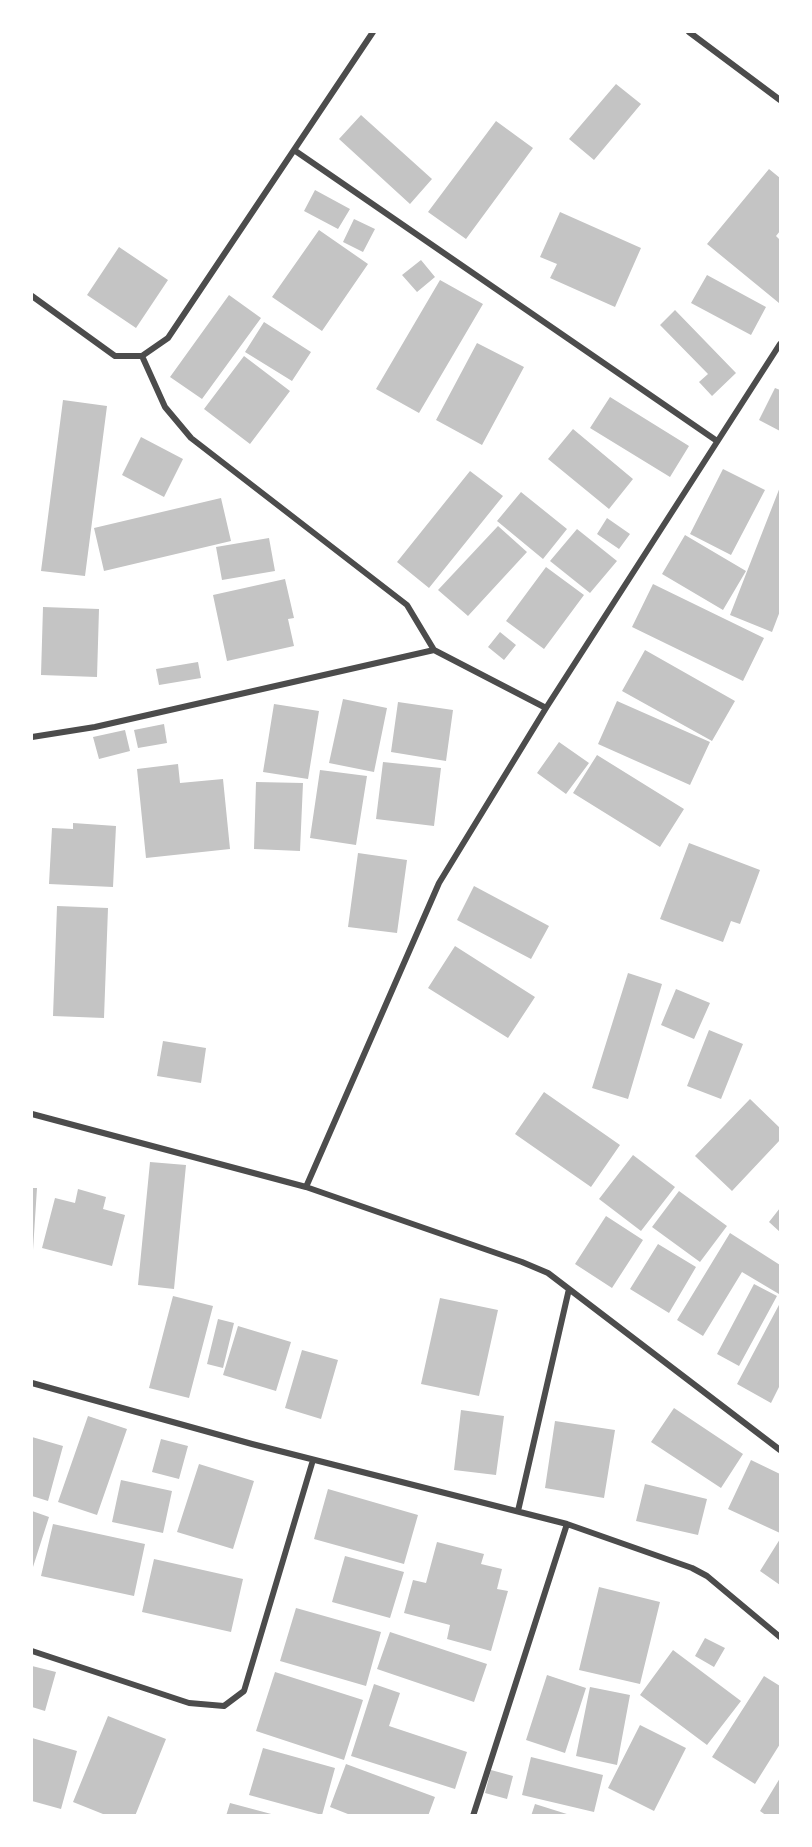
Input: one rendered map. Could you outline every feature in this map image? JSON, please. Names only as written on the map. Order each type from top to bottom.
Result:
[{"type":"street","points":[[32,296],[115,356],[142,356],[168,338],[373,32]]},
{"type":"street","points":[[688,32],[780,100]]},
{"type":"street","points":[[294,150],[717,441]]},
{"type":"street","points":[[306,1187],[439,883],[546,708],[780,344]]},
{"type":"street","points":[[142,356],[165,407],[191,438],[406,605],[434,650],[546,708]]},
{"type":"street","points":[[32,737],[95,727],[434,650]]},
{"type":"street","points":[[32,1114],[306,1187],[548,1273],[780,1450]]},
{"type":"street","points":[[518,1511],[568,1289]]},
{"type":"street","points":[[32,1383],[313,1460],[567,1524],[692,1568],[707,1576],[780,1637]]},
{"type":"street","points":[[32,1651],[189,1703],[224,1706],[244,1691],[313,1460]]},
{"type":"street","points":[[473,1815],[567,1524]]},
{"type":"building","points":[[616,84],[641,104],[594,160],[569,139]]},
{"type":"building","points":[[361,115],[432,179],[410,204],[339,139]]},
{"type":"building","points":[[496,121],[533,148],[466,239],[428,212]]},
{"type":"building","points":[[769,169],[780,178],[780,231],[776,236],[780,240],[779,303],[707,244]]},
{"type":"building","points":[[315,190],[350,209],[338,229],[304,211]]},
{"type":"building","points":[[560,212],[641,248],[615,307],[550,278],[557,264],[540,257]]},
{"type":"building","points":[[354,219],[375,229],[363,252],[343,242]]},
{"type":"building","points":[[319,230],[368,264],[322,331],[272,297]]},
{"type":"building","points":[[119,247],[168,280],[136,328],[87,295]]},
{"type":"building","points":[[421,260],[435,277],[417,292],[402,275]]},
{"type":"building","points":[[707,275],[766,307],[751,335],[691,303]]},
{"type":"building","points":[[440,280],[483,304],[419,413],[376,389]]},
{"type":"building","points":[[229,295],[261,318],[202,399],[170,377]]},
{"type":"building","points":[[675,310],[736,373],[712,396],[699,382],[708,374],[660,325]]},
{"type":"building","points":[[264,322],[311,352],[292,381],[245,352]]},
{"type":"building","points":[[477,343],[524,367],[482,445],[436,420]]},
{"type":"building","points":[[244,356],[290,391],[250,444],[204,409]]},
{"type":"building","points":[[775,388],[780,390],[780,431],[759,420]]},
{"type":"building","points":[[610,397],[689,446],[670,477],[590,428]]},
{"type":"building","points":[[63,400],[107,406],[85,576],[41,571]]},
{"type":"building","points":[[573,429],[633,479],[609,509],[548,459]]},
{"type":"building","points":[[141,437],[183,459],[164,497],[122,475]]},
{"type":"building","points":[[723,469],[765,490],[731,555],[690,534]]},
{"type":"building","points":[[470,471],[503,496],[429,588],[397,562]]},
{"type":"building","points":[[780,487],[780,611],[772,632],[730,615]]},
{"type":"building","points":[[521,492],[567,529],[543,559],[497,521]]},
{"type":"building","points":[[221,498],[231,541],[104,571],[94,528]]},
{"type":"building","points":[[607,518],[630,534],[619,549],[597,534]]},
{"type":"building","points":[[498,526],[527,552],[468,616],[438,590]]},
{"type":"building","points":[[577,529],[617,561],[590,593],[550,561]]},
{"type":"building","points":[[685,535],[746,571],[723,610],[662,574]]},
{"type":"building","points":[[269,538],[275,571],[222,580],[216,547]]},
{"type":"building","points":[[546,567],[584,595],[544,649],[506,621]]},
{"type":"building","points":[[285,579],[294,618],[288,619],[294,646],[227,661],[213,595]]},
{"type":"building","points":[[653,584],[764,638],[743,681],[632,627]]},
{"type":"building","points":[[43,607],[99,609],[97,677],[41,675]]},
{"type":"building","points":[[500,632],[516,645],[504,660],[488,647]]},
{"type":"building","points":[[645,650],[735,701],[712,741],[622,691]]},
{"type":"building","points":[[198,662],[201,678],[159,685],[156,669]]},
{"type":"building","points":[[343,699],[387,708],[374,772],[329,763]]},
{"type":"building","points":[[617,701],[710,742],[690,785],[598,744]]},
{"type":"building","points":[[398,702],[453,710],[446,761],[391,752]]},
{"type":"building","points":[[274,704],[319,711],[308,779],[263,772]]},
{"type":"building","points":[[164,724],[167,743],[138,748],[134,730]]},
{"type":"building","points":[[125,730],[130,751],[99,759],[93,737]]},
{"type":"building","points":[[559,742],[589,763],[566,794],[537,773]]},
{"type":"building","points":[[597,755],[684,809],[660,847],[573,793]]},
{"type":"building","points":[[383,762],[441,768],[434,826],[376,819]]},
{"type":"building","points":[[178,764],[180,783],[223,779],[230,849],[146,858],[137,769]]},
{"type":"building","points":[[320,770],[367,776],[356,845],[310,838]]},
{"type":"building","points":[[256,782],[303,783],[300,851],[254,849]]},
{"type":"building","points":[[73,823],[116,826],[113,887],[49,884],[52,828],[73,829]]},
{"type":"building","points":[[689,843],[760,870],[740,924],[731,921],[723,942],[660,919]]},
{"type":"building","points":[[358,853],[407,860],[397,933],[348,927]]},
{"type":"building","points":[[474,886],[549,926],[531,959],[457,920]]},
{"type":"building","points":[[57,906],[108,908],[104,1018],[53,1016]]},
{"type":"building","points":[[455,946],[535,997],[508,1038],[428,988]]},
{"type":"building","points":[[628,973],[662,984],[628,1099],[592,1088]]},
{"type":"building","points":[[676,989],[710,1003],[694,1039],[661,1025]]},
{"type":"building","points":[[709,1030],[743,1044],[721,1099],[687,1086]]},
{"type":"building","points":[[163,1041],[206,1048],[201,1083],[157,1076]]},
{"type":"building","points":[[544,1092],[620,1145],[591,1187],[515,1134]]},
{"type":"building","points":[[750,1099],[780,1128],[780,1140],[732,1191],[695,1156]]},
{"type":"building","points":[[633,1155],[675,1187],[641,1231],[599,1199]]},
{"type":"building","points":[[150,1162],[186,1165],[174,1289],[138,1285]]},
{"type":"building","points":[[32,1188],[37,1188],[33,1250],[32,1250]]},
{"type":"building","points":[[78,1189],[106,1197],[103,1209],[125,1215],[112,1266],[42,1248],[55,1198],[75,1203]]},
{"type":"building","points":[[679,1191],[727,1226],[700,1262],[652,1227]]},
{"type":"building","points":[[780,1208],[780,1232],[769,1222]]},
{"type":"building","points":[[606,1216],[643,1240],[612,1288],[575,1264]]},
{"type":"building","points":[[730,1233],[780,1265],[780,1291],[779,1294],[742,1272],[703,1336],[677,1320]]},
{"type":"building","points":[[658,1244],[696,1267],[669,1313],[630,1289]]},
{"type":"building","points":[[754,1284],[777,1296],[739,1366],[717,1354]]},
{"type":"building","points":[[173,1296],[213,1306],[189,1398],[149,1388]]},
{"type":"building","points":[[440,1298],[498,1310],[479,1396],[421,1384]]},
{"type":"building","points":[[780,1303],[780,1385],[771,1403],[737,1384]]},
{"type":"building","points":[[218,1319],[234,1323],[223,1368],[207,1364]]},
{"type":"building","points":[[238,1326],[291,1342],[276,1391],[223,1375]]},
{"type":"building","points":[[302,1350],[338,1360],[321,1419],[285,1408]]},
{"type":"building","points":[[674,1408],[743,1454],[721,1488],[651,1442]]},
{"type":"building","points":[[461,1410],[504,1416],[496,1475],[454,1470]]},
{"type":"building","points":[[88,1416],[127,1429],[97,1515],[58,1502]]},
{"type":"building","points":[[555,1421],[615,1430],[604,1498],[545,1488]]},
{"type":"building","points":[[32,1437],[63,1446],[48,1501],[32,1496]]},
{"type":"building","points":[[161,1439],[188,1446],[179,1479],[152,1472]]},
{"type":"building","points":[[751,1460],[780,1474],[780,1533],[728,1509]]},
{"type":"building","points":[[199,1464],[254,1481],[233,1549],[177,1532]]},
{"type":"building","points":[[121,1480],[172,1491],[163,1533],[112,1522]]},
{"type":"building","points":[[645,1484],[707,1499],[698,1535],[636,1521]]},
{"type":"building","points":[[328,1489],[418,1515],[404,1564],[314,1539]]},
{"type":"building","points":[[32,1511],[49,1517],[33,1567],[32,1566]]},
{"type":"building","points":[[53,1524],[145,1544],[134,1596],[41,1576]]},
{"type":"building","points":[[780,1539],[780,1585],[760,1571]]},
{"type":"building","points":[[437,1542],[484,1554],[481,1564],[502,1569],[497,1589],[508,1591],[491,1651],[447,1639],[450,1625],[404,1613],[413,1580],[426,1583]]},
{"type":"building","points":[[345,1556],[404,1572],[390,1618],[332,1602]]},
{"type":"building","points":[[154,1559],[243,1579],[231,1632],[142,1612]]},
{"type":"building","points":[[599,1587],[660,1602],[640,1684],[579,1670]]},
{"type":"building","points":[[296,1608],[381,1632],[366,1686],[280,1661]]},
{"type":"building","points":[[390,1632],[487,1664],[474,1702],[377,1669]]},
{"type":"building","points":[[705,1638],[725,1648],[714,1667],[695,1656]]},
{"type":"building","points":[[673,1650],[741,1701],[707,1745],[640,1695]]},
{"type":"building","points":[[32,1666],[56,1672],[45,1711],[32,1707]]},
{"type":"building","points":[[275,1672],[363,1700],[344,1760],[256,1731]]},
{"type":"building","points":[[547,1675],[586,1688],[565,1753],[526,1740]]},
{"type":"building","points":[[764,1676],[780,1686],[780,1744],[755,1784],[712,1757]]},
{"type":"building","points":[[374,1684],[400,1693],[389,1726],[467,1752],[455,1789],[351,1756]]},
{"type":"building","points":[[590,1687],[630,1695],[617,1765],[576,1756]]},
{"type":"building","points":[[108,1716],[166,1739],[135,1816],[108,1816],[73,1802]]},
{"type":"building","points":[[640,1725],[686,1748],[654,1811],[608,1788]]},
{"type":"building","points":[[32,1738],[77,1751],[61,1809],[32,1801]]},
{"type":"building","points":[[263,1748],[335,1768],[322,1815],[249,1795]]},
{"type":"building","points":[[531,1757],[603,1775],[594,1812],[522,1795]]},
{"type":"building","points":[[346,1764],[435,1797],[428,1816],[353,1816],[330,1807]]},
{"type":"building","points":[[491,1770],[513,1776],[507,1799],[485,1793]]},
{"type":"building","points":[[780,1778],[780,1816],[767,1816],[760,1811]]},
{"type":"building","points":[[230,1803],[275,1815],[275,1816],[226,1816]]},
{"type":"building","points":[[535,1804],[570,1815],[570,1816],[531,1816]]}]
